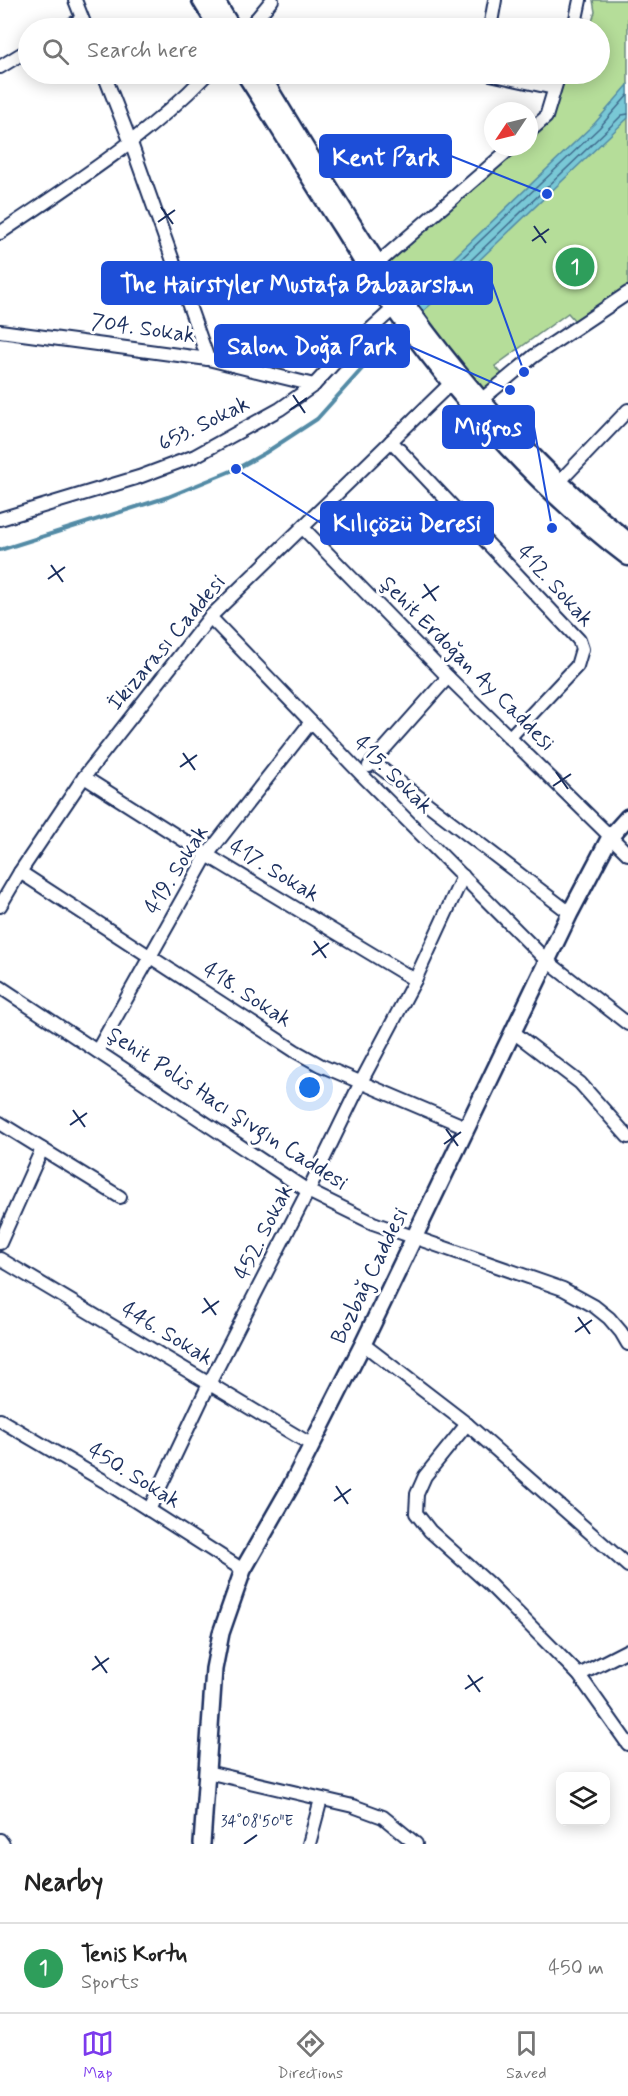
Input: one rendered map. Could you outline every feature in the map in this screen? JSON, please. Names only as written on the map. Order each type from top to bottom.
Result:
[{"type":"main road","points":[[201,0],[212,18]]},
{"type":"main road","points":[[215,0],[226,18]]},
{"type":"main road","points":[[252,84],[373,267],[428,334],[513,454],[551,491],[628,557]]},
{"type":"main road","points":[[266,84],[373,267],[394,308],[451,383],[477,403],[628,541]]},
{"type":"street","points":[[75,0],[82,18]]},
{"type":"street","points":[[257,18],[272,0]]},
{"type":"street","points":[[492,18],[495,0]]},
{"type":"street","points":[[576,18],[580,0]]},
{"type":"street","points":[[0,67],[18,56]]},
{"type":"street","points":[[108,84],[208,359]]},
{"type":"street","points":[[0,233],[131,143],[164,116],[197,84]]},
{"type":"street","points":[[536,84],[554,88]]},
{"type":"street","points":[[538,124],[546,117],[555,84]]},
{"type":"street","points":[[373,267],[502,156]]},
{"type":"street","points":[[477,403],[534,356],[628,292]]},
{"type":"street","name":"653. Sokak","points":[[0,519],[139,477],[195,456],[280,410],[314,385],[394,308]]},
{"type":"street","name":"704. Sokak","points":[[0,332],[208,359],[314,385]]},
{"type":"street","name":"İkizarası Caddesi","points":[[0,906],[84,777],[210,617],[451,383]]},
{"type":"street","points":[[560,481],[628,410]]},
{"type":"street","name":"412. Sokak","points":[[391,441],[579,640],[582,649],[577,666],[509,738]]},
{"type":"street","name":"Şehit Erdoğan Ay Caddesi","points":[[303,528],[448,677],[628,854]]},
{"type":"street","name":"415. Sokak","points":[[210,617],[362,775],[547,961],[628,1024]]},
{"type":"street","points":[[362,775],[448,677]]},
{"type":"street","name":"419. Sokak","points":[[97,1051],[207,855],[311,722]]},
{"type":"street","points":[[373,762],[570,913]]},
{"type":"street","name":"417. Sokak","points":[[84,777],[207,855],[414,980]]},
{"type":"street","name":"Bozbağ Caddesi","points":[[202,1844],[214,1669],[227,1616],[243,1570],[312,1445],[363,1344],[570,913],[610,837],[628,817]]},
{"type":"street","name":"418. Sokak","points":[[20,872],[295,1051],[320,1065],[466,1127]]},
{"type":"street","name":"452. Sokak","points":[[149,1510],[209,1384],[414,980],[463,876]]},
{"type":"street","name":"Şehit Polis Hacı Şıvgın Caddesi","points":[[0,987],[308,1191],[373,1223],[563,1289],[594,1306],[609,1318],[628,1344]]},
{"type":"street","points":[[512,1031],[580,1083],[628,1137]]},
{"type":"street","points":[[0,1123],[120,1197]]},
{"type":"street","points":[[0,1243],[42,1149]]},
{"type":"street","name":"446. Sokak","points":[[0,1259],[312,1445]]},
{"type":"street","points":[[363,1344],[466,1424],[628,1566]]},
{"type":"street","name":"450. Sokak","points":[[0,1420],[243,1570]]},
{"type":"street","points":[[466,1424],[425,1476],[417,1494],[416,1513],[430,1531],[489,1584],[579,1675],[628,1744]]},
{"type":"street","points":[[579,1675],[628,1650]]},
{"type":"street","points":[[207,1772],[353,1806],[383,1817],[416,1844]]},
{"type":"street","points":[[309,1844],[321,1799]]},
{"type":"street","points":[[0,1840],[3,1844]]},
{"type":"green space","points":[[593,0],[628,0],[628,288],[575,321],[568,313],[495,366],[502,374],[484,389],[480,388],[386,266],[509,156],[538,156],[538,130],[551,119],[563,84],[610,84],[610,18],[593,18],[595,12]]},
{"type":"water","points":[[628,85],[628,118],[448,290],[422,312],[412,298],[595,123]]},
{"type":"waterway","points":[[0,550],[168,497],[236,469],[265,453],[317,419],[396,331]]},
{"type":"place","name":"Kent Park","points":[[547,194]]},
{"type":"place","name":"Tenis Kortu","points":[[575,267]]},
{"type":"place","name":"The Hairstyler Mustafa Babaarslan","points":[[524,372]]},
{"type":"place","name":"Salon Doğa Park","points":[[510,390]]},
{"type":"place","name":"Kılıçözü Deresi","points":[[236,469]]},
{"type":"place","name":"Migros","points":[[552,528]]}]
